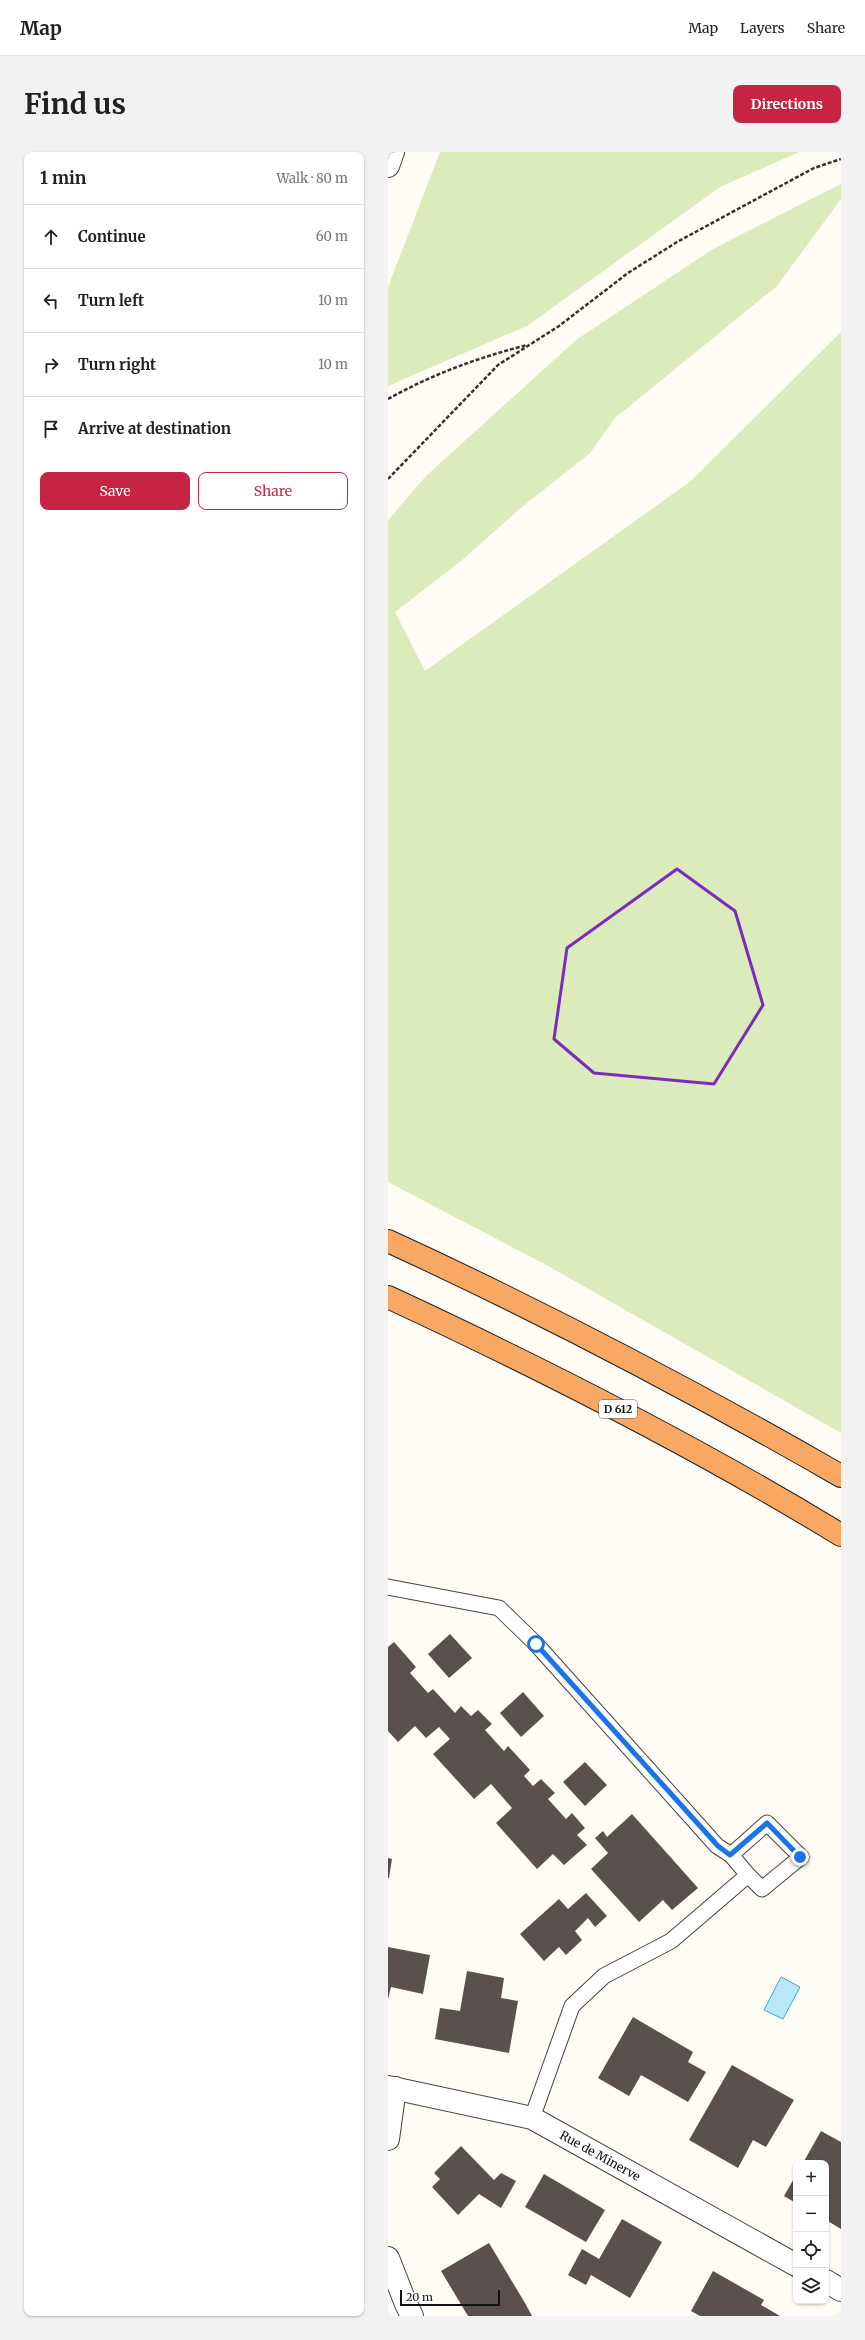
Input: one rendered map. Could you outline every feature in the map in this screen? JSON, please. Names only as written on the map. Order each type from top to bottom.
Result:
[{"type":"highway","points":[[388,1241],[503,1294],[613,1350],[841,1476]]},
{"type":"highway","name":"D 612","points":[[388,1297],[590,1394],[741,1476],[841,1535]]},
{"type":"street","points":[[388,166],[393,152]]},
{"type":"street","points":[[388,2140],[392,2088]]},
{"type":"street","name":"Rue de Minerve","points":[[392,2088],[532,2118],[793,2263]]},
{"type":"street","points":[[388,2258],[412,2316]]},
{"type":"street","points":[[829,2283],[841,2290]]},
{"type":"lane","points":[[388,1588],[499,1608],[536,1644],[718,1846],[730,1855],[762,1889],[800,1857],[767,1823],[730,1855]]},
{"type":"lane","points":[[532,2118],[572,2006],[604,1976],[672,1941],[748,1875]]},
{"type":"path","points":[[388,479],[498,365],[559,326],[628,273],[677,242],[814,168],[841,159]]},
{"type":"path","points":[[388,399],[433,376],[485,356],[531,344]]},
{"type":"highlighted area","points":[[677,869],[735,911],[763,1005],[714,1084],[594,1073],[554,1039],[567,948]]},
{"type":"green space","points":[[440,152],[799,152],[720,187],[527,326],[388,386],[388,287]]},
{"type":"green space","points":[[841,184],[841,199],[777,286],[615,418],[590,453],[522,507],[461,561],[395,612],[425,671],[691,481],[841,332],[841,1433],[550,1267],[388,1182],[388,520],[426,476],[576,340],[713,249]]},
{"type":"water","points":[[781,1977],[800,1987],[783,2019],[764,2010]]},
{"type":"building","points":[[450,1634],[472,1658],[449,1678],[428,1654]]},
{"type":"building","points":[[394,1642],[416,1667],[410,1673],[428,1693],[433,1689],[455,1713],[461,1706],[471,1716],[478,1710],[492,1724],[485,1730],[504,1751],[508,1746],[530,1770],[524,1776],[533,1786],[541,1779],[555,1793],[548,1799],[566,1819],[572,1813],[585,1828],[577,1835],[587,1845],[564,1865],[553,1854],[537,1869],[496,1823],[512,1808],[491,1784],[474,1799],[433,1754],[450,1739],[439,1727],[426,1738],[415,1726],[398,1742],[388,1731],[388,1647]]},
{"type":"building","points":[[523,1692],[544,1716],[521,1737],[500,1713]]},
{"type":"building","points":[[585,1762],[607,1785],[585,1806],[563,1782]]},
{"type":"building","points":[[632,1814],[698,1888],[672,1910],[663,1900],[639,1922],[591,1869],[608,1853],[595,1838],[603,1831],[607,1837]]},
{"type":"building","points":[[388,1858],[392,1859],[389,1878],[388,1878]]},
{"type":"building","points":[[586,1893],[607,1916],[595,1927],[588,1918],[575,1931],[582,1940],[566,1955],[559,1947],[544,1961],[520,1934],[559,1899],[568,1909]]},
{"type":"building","points":[[388,1947],[430,1955],[423,1994],[391,1987],[388,1999]]},
{"type":"building","points":[[467,1971],[504,1978],[501,1998],[518,2001],[509,2053],[435,2039],[440,2008],[460,2011]]},
{"type":"building","points":[[633,2017],[693,2052],[688,2062],[706,2072],[688,2102],[641,2075],[629,2096],[598,2078]]},
{"type":"building","points":[[732,2065],[794,2100],[766,2147],[753,2140],[738,2168],[689,2140]]},
{"type":"building","points":[[821,2131],[841,2142],[841,2229],[829,2222],[829,2160],[805,2160]]},
{"type":"building","points":[[461,2146],[494,2180],[501,2173],[516,2181],[501,2208],[479,2194],[458,2215],[432,2187],[440,2179],[434,2173]]},
{"type":"building","points":[[544,2174],[605,2210],[586,2242],[525,2207]]},
{"type":"building","points":[[793,2180],[793,2201],[784,2196]]},
{"type":"building","points":[[622,2219],[662,2242],[630,2298],[591,2275],[586,2285],[568,2275],[582,2249],[599,2259]]},
{"type":"building","points":[[489,2243],[532,2316],[468,2316],[441,2271]]},
{"type":"building","points":[[713,2271],[764,2300],[761,2305],[780,2316],[700,2316],[691,2311]]},
{"type":"route","points":[[536,1644],[718,1846],[730,1855],[767,1823],[800,1857]]}]
